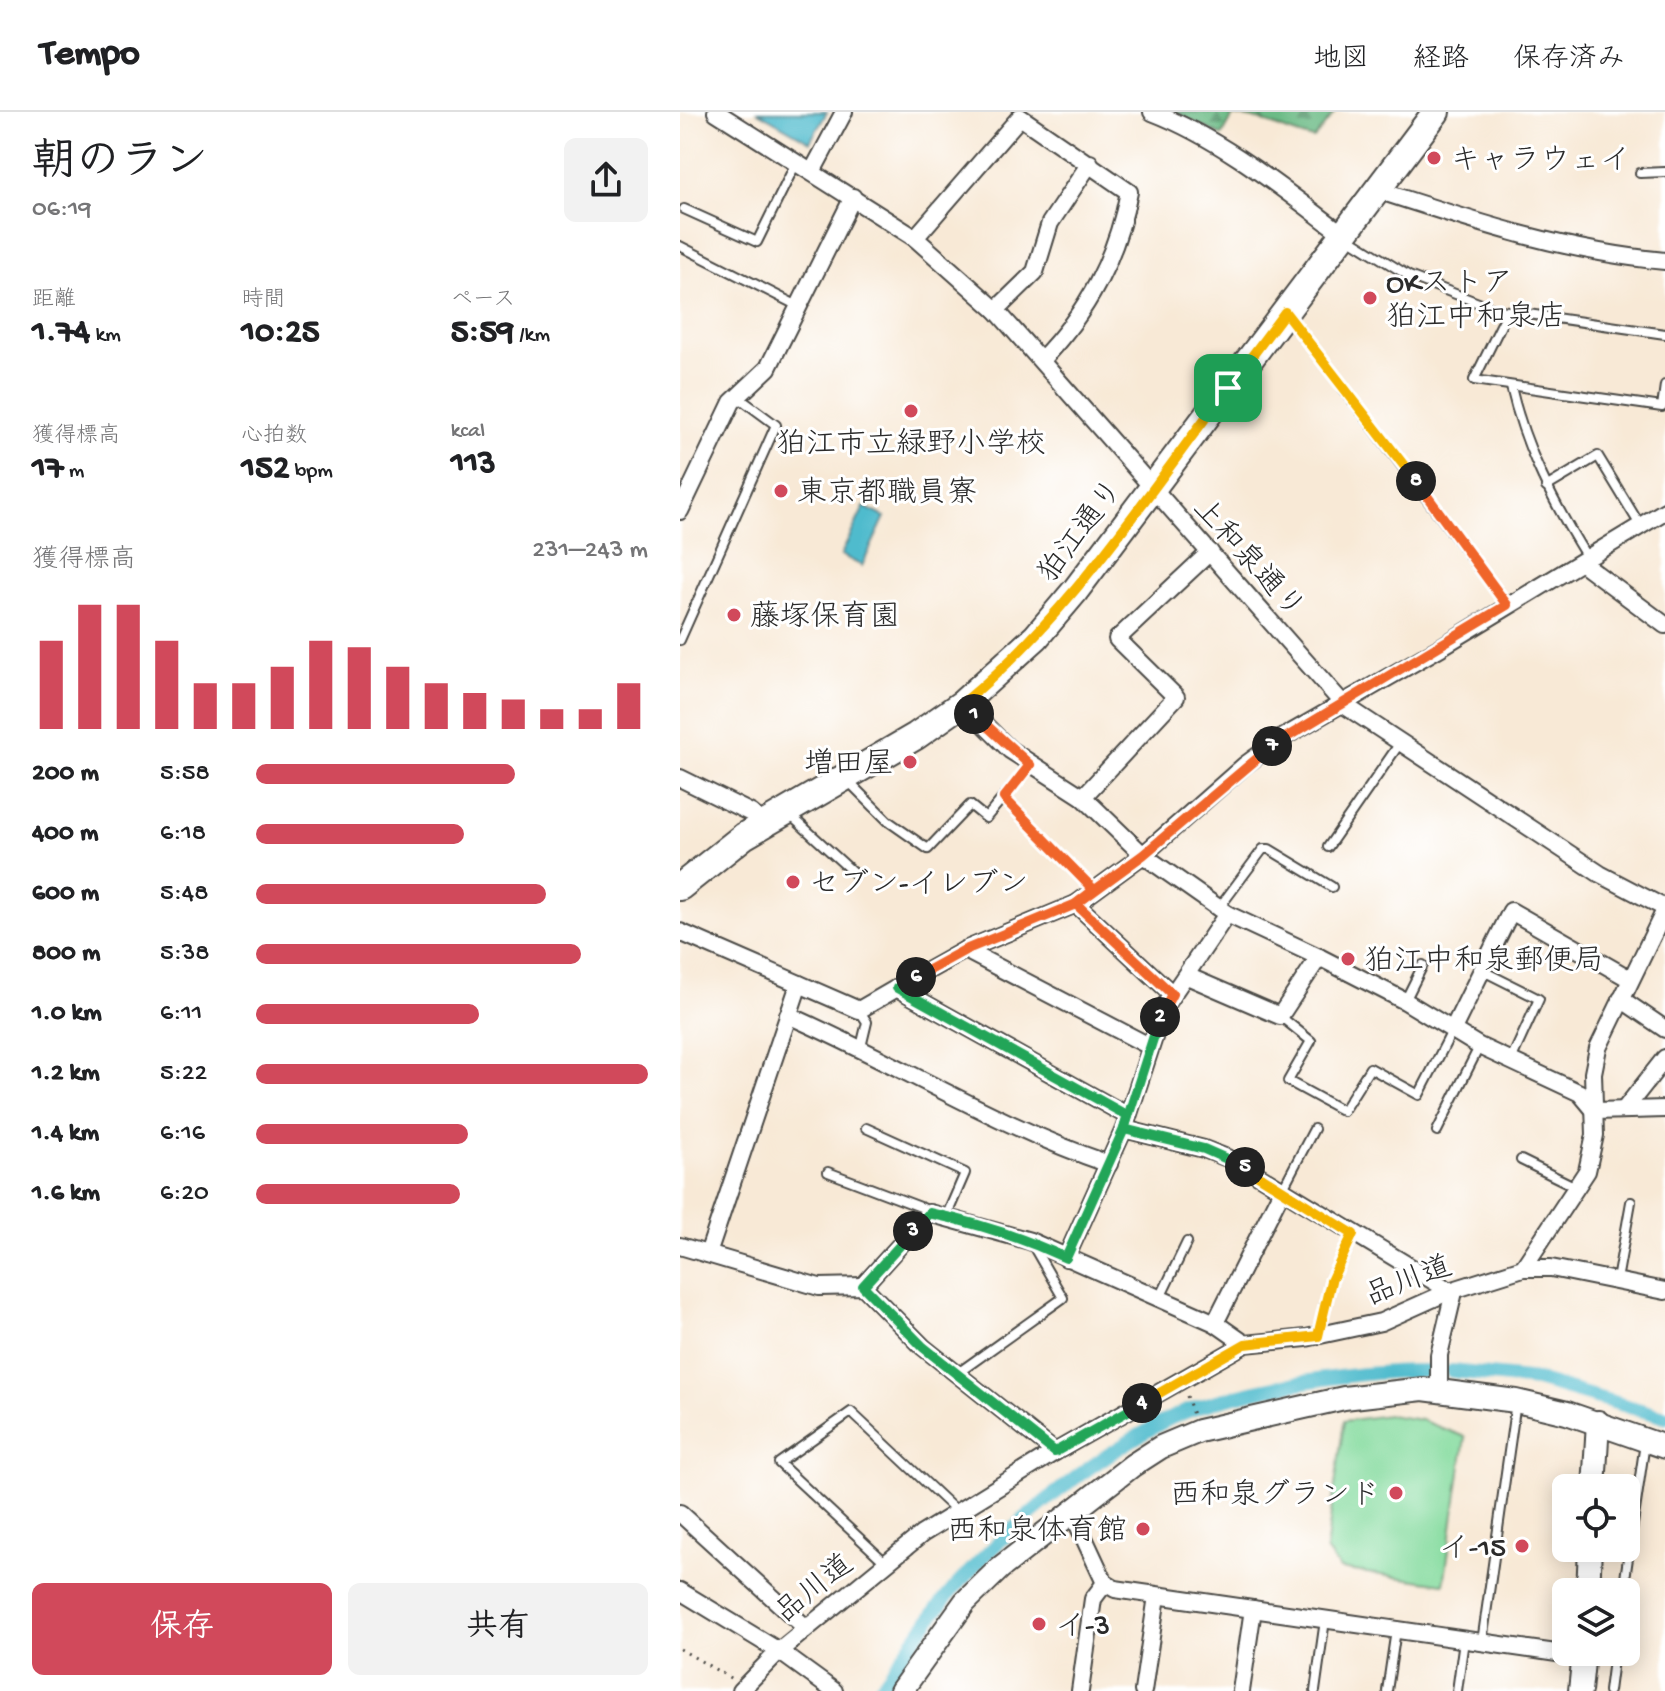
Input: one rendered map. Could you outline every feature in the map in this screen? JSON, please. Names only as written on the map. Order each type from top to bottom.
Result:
[{"type":"main road","name":"狛江通り","points":[[680,887],[774,816],[916,736],[963,703],[1012,660],[1057,613],[1436,112]]},
{"type":"street","name":"上和泉通り","points":[[716,112],[813,170],[915,238],[996,310],[1150,489],[1210,552],[1344,705],[1600,874],[1665,909]]},
{"type":"street","points":[[813,170],[844,112]]},
{"type":"street","points":[[1152,112],[1177,121],[1274,182],[1344,235]]},
{"type":"street","points":[[915,238],[1020,117],[1129,192],[1121,234],[1074,326],[1041,360]]},
{"type":"street","points":[[996,310],[1035,272],[1050,223],[1090,163]]},
{"type":"street","points":[[1377,190],[1506,233],[1611,256],[1665,261]]},
{"type":"street","points":[[680,511],[738,396],[768,368],[853,197]]},
{"type":"street","points":[[680,932],[859,1010],[965,950],[1076,904],[1143,855],[1245,765],[1282,738],[1344,705],[1507,605],[1656,521]]},
{"type":"street","points":[[1083,797],[1176,697],[1117,639],[1210,552]]},
{"type":"street","points":[[1585,561],[1665,625]]},
{"type":"street","points":[[963,703],[1010,750],[1083,797],[1143,855],[1223,911],[1405,1001],[1479,1046],[1580,1093],[1595,1111]]},
{"type":"street","points":[[680,778],[722,798],[774,816]]},
{"type":"street","points":[[1076,904],[1172,994]]},
{"type":"street","points":[[1523,1268],[1579,1188],[1587,1171],[1595,1135],[1593,1073],[1598,1048],[1665,909]]},
{"type":"street","points":[[1066,1258],[1126,1123],[1149,1046],[1172,994],[1187,976],[1223,911]]},
{"type":"street","points":[[1452,1031],[1511,911],[1630,979]]},
{"type":"street","points":[[965,950],[1149,1046]]},
{"type":"street","points":[[1187,976],[1280,1016],[1319,957]]},
{"type":"street","points":[[708,1254],[799,984]]},
{"type":"street","points":[[897,988],[1126,1123],[1235,1161],[1450,1291],[1453,1296],[1439,1355],[1439,1390]]},
{"type":"street","points":[[1621,999],[1665,1029]]},
{"type":"street","points":[[788,1015],[861,1047],[1045,1142],[1109,1164]]},
{"type":"street","points":[[1624,1110],[1665,1058]]},
{"type":"street","points":[[1595,1111],[1665,1109]]},
{"type":"street","points":[[1215,1323],[1282,1190]]},
{"type":"street","points":[[680,1246],[819,1287],[863,1286],[937,1215],[1030,1241],[1215,1323],[1245,1344]]},
{"type":"street","points":[[1523,1268],[1551,1268],[1665,1291]]},
{"type":"street","name":"品川道","points":[[743,1689],[806,1628],[956,1511],[1245,1344],[1318,1336],[1381,1322],[1450,1291],[1523,1268]]},
{"type":"street","points":[[863,1286],[923,1347],[1055,1452]]},
{"type":"street","points":[[901,1691],[965,1602],[1000,1568],[1143,1459],[1199,1431],[1359,1396],[1439,1390],[1516,1401],[1598,1422],[1656,1442]]},
{"type":"street","points":[[1595,1474],[1598,1422]]},
{"type":"street","points":[[1072,1512],[1105,1583],[1115,1589],[1552,1650]]},
{"type":"street","points":[[680,1513],[806,1628]]},
{"type":"street","points":[[1080,1691],[1093,1599],[1105,1583]]},
{"type":"street","points":[[680,1591],[779,1651],[834,1691]]},
{"type":"street","points":[[1143,1691],[1157,1596]]},
{"type":"street","points":[[1241,1691],[1253,1609]]},
{"type":"street","points":[[1580,1691],[1583,1666]]},
{"type":"lane","points":[[684,209],[757,242],[797,161]]},
{"type":"lane","points":[[1640,173],[1665,172]]},
{"type":"lane","points":[[1344,235],[1409,276],[1508,311],[1665,334]]},
{"type":"lane","points":[[680,246],[798,306]]},
{"type":"lane","points":[[1508,311],[1474,380],[1662,407],[1665,385]]},
{"type":"lane","points":[[1285,312],[1507,605]]},
{"type":"lane","points":[[1511,387],[1519,422],[1546,487],[1585,561]]},
{"type":"lane","points":[[680,640],[776,425],[738,396]]},
{"type":"lane","points":[[1546,487],[1598,456],[1656,521]]},
{"type":"lane","points":[[1328,847],[1401,742]]},
{"type":"lane","points":[[844,778],[888,821],[928,849],[970,805],[986,818],[1030,765]]},
{"type":"lane","points":[[1004,798],[1094,890]]},
{"type":"lane","points":[[774,816],[855,874]]},
{"type":"lane","points":[[1223,911],[1263,849],[1269,849],[1332,887]]},
{"type":"lane","points":[[1405,1001],[1423,965]]},
{"type":"lane","points":[[1483,971],[1539,999],[1511,1061]]},
{"type":"lane","points":[[859,1010],[867,1022],[861,1047]]},
{"type":"lane","points":[[1280,1016],[1311,1041],[1288,1081],[1343,1111],[1370,1068],[1419,1095],[1452,1031]]},
{"type":"lane","points":[[1437,1131],[1479,1046]]},
{"type":"lane","points":[[828,1172],[937,1215],[965,1173],[866,1128]]},
{"type":"lane","points":[[1282,1190],[1314,1129]]},
{"type":"lane","points":[[1521,1160],[1579,1188]]},
{"type":"lane","points":[[1617,1280],[1631,1202]]},
{"type":"lane","points":[[1318,1336],[1331,1281],[1353,1234]]},
{"type":"lane","points":[[958,1373],[1063,1298],[1030,1241]]},
{"type":"lane","points":[[1160,1298],[1187,1242]]},
{"type":"lane","points":[[1457,1691],[1473,1641],[1516,1401]]},
{"type":"lane","points":[[887,1563],[779,1463],[851,1412],[956,1511]]},
{"type":"lane","points":[[1626,1578],[1656,1442]]},
{"type":"lane","points":[[1315,1691],[1325,1620]]},
{"type":"lane","points":[[1387,1691],[1396,1630]]},
{"type":"lane","points":[[1609,1691],[1612,1666]]},
{"type":"path","points":[[1189,1404],[1194,1418]]},
{"type":"path","points":[[680,1649],[743,1689]]},
{"type":"green space","points":[[1174,112],[1335,112],[1314,139],[1254,119],[1233,116],[1222,136]]},
{"type":"green space","name":"西和泉グランド","points":[[1388,1415],[1421,1420],[1465,1437],[1444,1584],[1340,1569],[1326,1550],[1344,1421]]},
{"type":"water","points":[[758,112],[827,112],[810,142]]},
{"type":"water","points":[[864,507],[885,517],[862,566],[841,555]]},
{"type":"waterway","points":[[878,1691],[936,1610],[1003,1538],[1079,1475],[1133,1439],[1188,1411],[1254,1392],[1328,1378],[1427,1371]]},
{"type":"waterway","points":[[1452,1371],[1536,1380],[1665,1417]]},
{"type":"place","name":"キャラウェイ","points":[[1434,158]]},
{"type":"place","name":"OKストア 狛江中和泉店","points":[[1370,298]]},
{"type":"place","name":"狛江市立緑野小学校","points":[[911,411]]},
{"type":"place","name":"東京都職員寮","points":[[781,491]]},
{"type":"place","name":"藤塚保育園","points":[[734,615]]},
{"type":"place","name":"増田屋","points":[[910,762]]},
{"type":"place","name":"セブン-イレブン","points":[[793,882]]},
{"type":"place","name":"狛江中和泉郵便局","points":[[1348,959]]},
{"type":"place","name":"西和泉グランド","points":[[1396,1493]]},
{"type":"place","name":"西和泉体育館","points":[[1143,1529]]},
{"type":"place","name":"イ-15","points":[[1522,1546]]},
{"type":"place","name":"イ-3","points":[[1039,1624]]},
{"type":"route","points":[[1228,388],[1057,613],[988,683],[963,703],[1010,750],[1030,765],[1004,798],[1094,890],[1076,904],[1172,994],[1149,1046],[1128,1116],[1124,1129],[1066,1258],[1030,1241],[977,1223],[929,1213],[863,1286],[923,1347],[1055,1452],[1245,1344],[1318,1336],[1331,1281],[1353,1234],[1235,1161],[1204,1149],[1124,1129],[1128,1116],[897,988],[965,950],[1076,904],[1143,855],[1245,765],[1282,738],[1344,705],[1507,605],[1462,541],[1285,312],[1228,388]]}]
